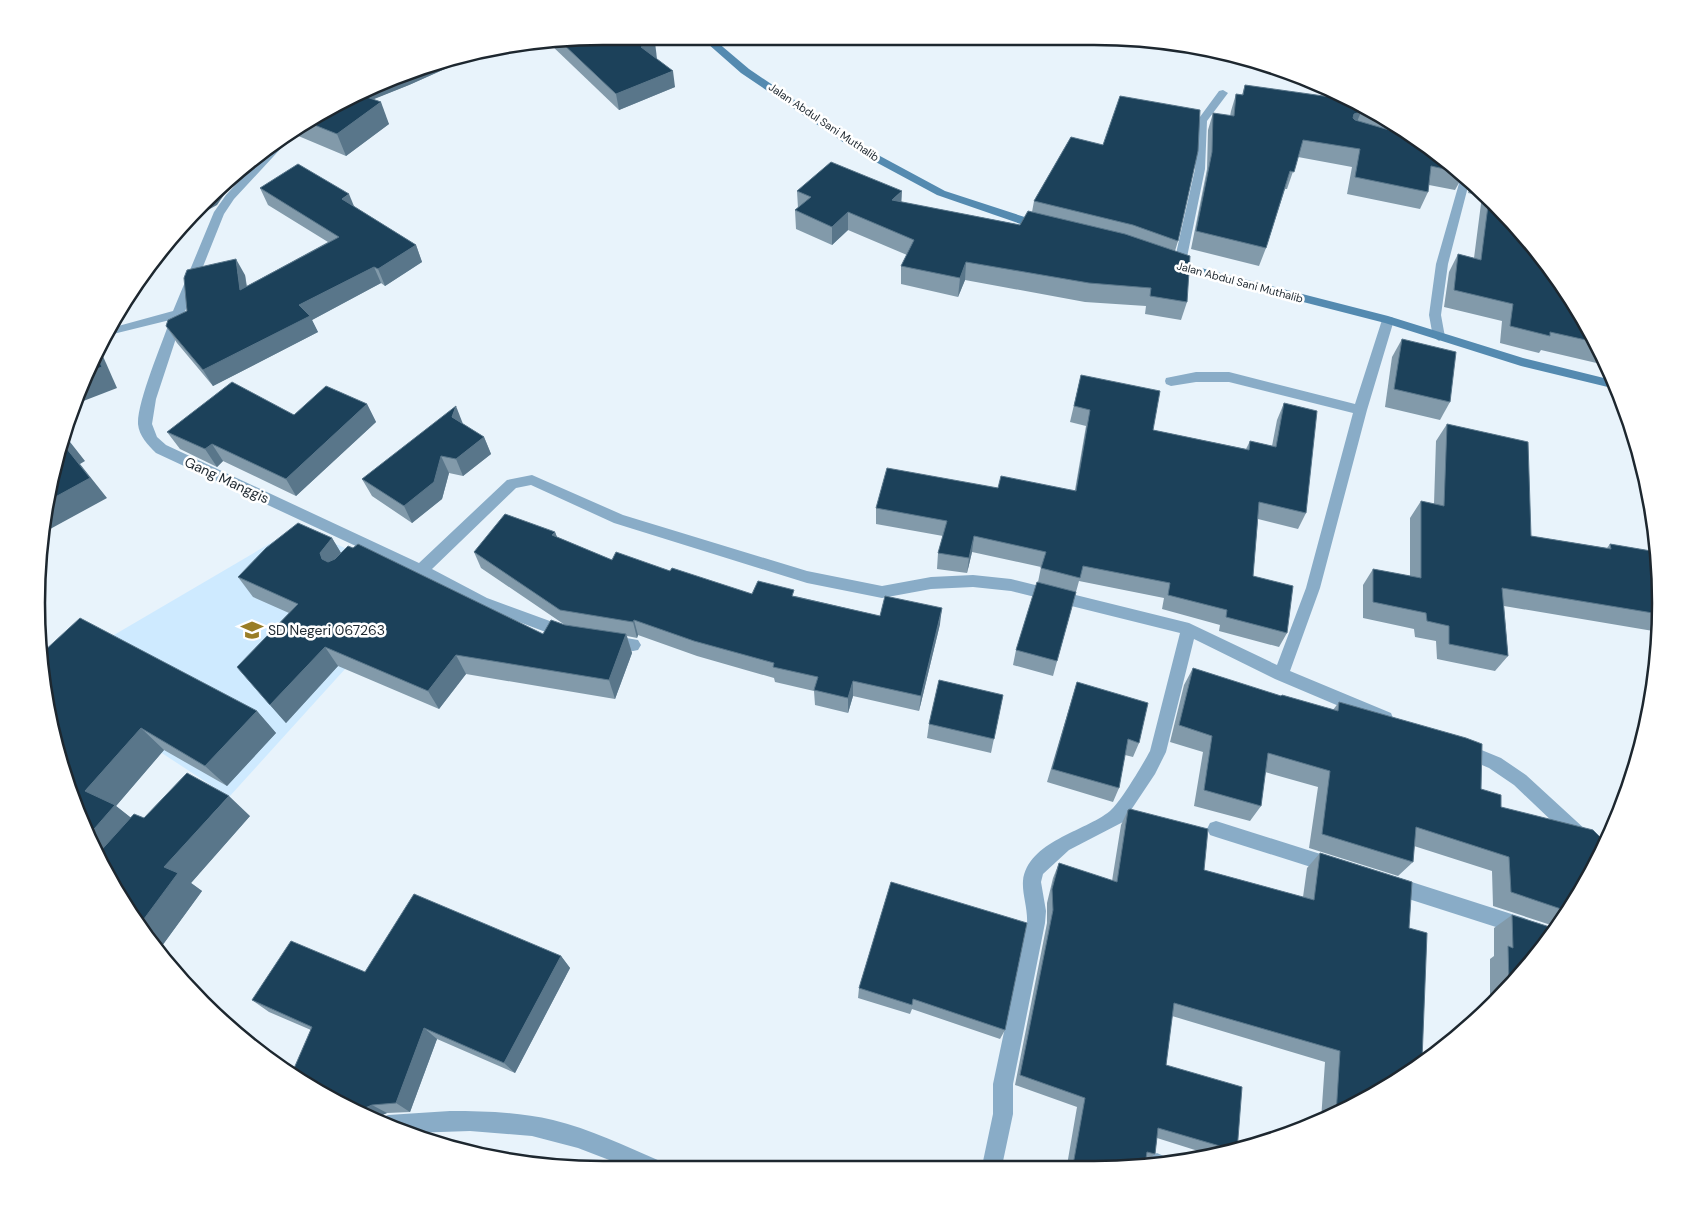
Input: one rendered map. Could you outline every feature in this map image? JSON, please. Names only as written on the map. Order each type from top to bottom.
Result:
[{"type":"street","name":"Jalan Abdul Sani Muthalib","points":[[715,45],[745,71],[872,155],[941,193],[1029,224],[1058,231]]},
{"type":"street","points":[[1179,267],[1200,169],[1202,121],[1223,93]]},
{"type":"street","name":"Gang Manggis","points":[[267,157],[230,197],[218,214],[178,314],[149,399],[145,424],[152,440],[161,449],[421,570],[482,602],[581,638]]},
{"type":"street","points":[[1439,337],[1435,315],[1442,264],[1463,184]]},
{"type":"street","name":"Jalan Abdul Sani Muthalib","points":[[1161,260],[1179,267],[1388,320],[1521,362],[1607,383]]},
{"type":"street","points":[[116,331],[178,314]]},
{"type":"street","points":[[1281,674],[1313,588],[1360,410],[1388,320]]},
{"type":"street","points":[[1170,381],[1196,377],[1229,377],[1360,410]]},
{"type":"street","points":[[421,570],[512,484],[532,480],[619,519],[807,577],[882,592],[939,583],[973,581],[1011,585],[1189,629],[1281,674],[1397,722]]},
{"type":"street","points":[[993,1161],[1003,1114],[1004,1074],[1036,924],[1037,911],[1032,882],[1036,869],[1063,844],[1117,816],[1149,769],[1158,752],[1189,629]]},
{"type":"street","points":[[598,640],[633,645]]},
{"type":"street","points":[[1450,744],[1495,763],[1520,780],[1576,831],[1594,851]]},
{"type":"street","points":[[1216,830],[1347,871]]},
{"type":"street","points":[[1375,880],[1542,932]]},
{"type":"street","points":[[404,1124],[464,1120],[507,1122],[553,1130],[636,1161]]},
{"type":"shaded area","name":"SD Negeri 067263","points":[[298,527],[423,583],[229,797],[51,680],[50,673]]},
{"type":"building","points":[[647,45],[641,47],[673,71],[616,94],[565,46]]},
{"type":"building","points":[[1245,85],[1328,97],[1359,113],[1354,114],[1353,118],[1355,120],[1389,130],[1445,169],[1431,166],[1428,192],[1355,177],[1360,149],[1303,140],[1294,172],[1290,171],[1266,248],[1196,231],[1212,152],[1213,113],[1234,116],[1236,94],[1243,95]]},
{"type":"building","points":[[1120,96],[1200,110],[1198,151],[1178,241],[1133,225],[1034,201],[1071,137],[1103,145]]},
{"type":"building","points":[[368,97],[381,102],[337,134],[315,125]]},
{"type":"building","points":[[831,162],[902,191],[892,200],[1020,225],[1028,211],[1125,234],[1190,256],[1187,302],[1150,296],[1151,288],[1089,283],[966,262],[960,278],[901,266],[914,240],[848,212],[832,227],[795,210],[811,197],[797,191]]},
{"type":"building","points":[[298,164],[349,194],[342,199],[416,245],[378,269],[374,267],[299,305],[310,316],[203,370],[166,326],[168,320],[187,311],[184,278],[187,270],[236,259],[240,290],[339,237],[260,188]]},
{"type":"building","points":[[1488,207],[1537,263],[1558,293],[1585,340],[1550,332],[1550,336],[1510,326],[1513,304],[1454,290],[1458,254],[1481,260]]},
{"type":"building","points":[[1402,339],[1456,352],[1450,402],[1394,389]]},
{"type":"building","points":[[1081,375],[1160,391],[1153,430],[1249,450],[1250,441],[1276,447],[1284,403],[1317,411],[1306,513],[1259,502],[1253,576],[1293,586],[1287,633],[1226,617],[1227,610],[1168,595],[1170,583],[1083,566],[1080,578],[1041,568],[1046,552],[974,536],[969,558],[938,553],[947,521],[876,508],[887,468],[998,488],[1001,476],[1076,491],[1090,410],[1074,406]]},
{"type":"building","points":[[232,382],[294,415],[326,386],[367,404],[286,479],[212,444],[205,449],[167,432]]},
{"type":"building","points":[[456,406],[452,417],[484,437],[456,459],[441,456],[434,482],[404,506],[362,479]]},
{"type":"building","points":[[1447,424],[1528,442],[1531,536],[1611,549],[1610,544],[1649,551],[1652,613],[1502,588],[1508,656],[1449,644],[1449,626],[1427,621],[1426,613],[1373,602],[1373,569],[1421,578],[1421,501],[1444,506]]},
{"type":"building","points":[[67,449],[90,478],[56,497]]},
{"type":"building","points":[[505,514],[555,532],[552,535],[612,560],[616,552],[670,571],[672,568],[752,594],[758,581],[794,590],[792,596],[880,616],[885,596],[942,608],[921,696],[853,681],[848,698],[814,690],[818,677],[773,667],[774,663],[694,641],[634,620],[633,622],[560,610],[474,552]]},
{"type":"building","points":[[298,523],[332,538],[320,553],[322,559],[328,562],[335,559],[348,546],[353,548],[358,544],[543,634],[551,620],[565,625],[626,634],[609,680],[456,655],[428,691],[325,647],[270,705],[237,667],[298,604],[238,577],[266,548]]},
{"type":"building","points":[[1037,582],[1076,592],[1057,661],[1016,650]]},
{"type":"building","points":[[80,618],[257,711],[205,766],[141,728],[85,791],[115,805],[93,830],[87,817],[64,747],[56,712],[47,648]]},
{"type":"building","points":[[1193,668],[1281,696],[1338,711],[1339,702],[1482,744],[1481,789],[1501,795],[1501,807],[1593,830],[1600,837],[1561,909],[1511,892],[1509,857],[1416,827],[1413,862],[1322,834],[1330,771],[1268,753],[1261,806],[1204,790],[1212,736],[1179,725]]},
{"type":"building","points":[[939,680],[1003,695],[994,739],[929,724]]},
{"type":"building","points":[[1077,682],[1148,703],[1139,743],[1128,739],[1119,788],[1052,769]]},
{"type":"building","points":[[187,773],[229,796],[164,867],[178,873],[144,920],[102,849],[134,814],[144,818]]},
{"type":"building","points":[[1128,810],[1208,829],[1204,870],[1314,900],[1320,853],[1412,882],[1409,928],[1427,933],[1422,1054],[1373,1086],[1337,1105],[1340,1051],[1174,1003],[1166,1065],[1242,1087],[1238,1142],[1220,1146],[1158,1128],[1155,1154],[1147,1152],[1146,1158],[1074,1161],[1085,1098],[1020,1075],[1053,910],[1052,889],[1059,863],[1117,882]]},
{"type":"building","points":[[891,882],[1027,923],[1005,1030],[913,999],[912,1005],[859,988]]},
{"type":"building","points":[[414,894],[561,956],[504,1063],[424,1028],[396,1103],[372,1105],[366,1108],[294,1068],[312,1027],[252,1000],[291,941],[365,972]]},
{"type":"building","points":[[1512,915],[1548,927],[1509,977],[1508,946],[1513,948]]},
{"type":"place","name":"SD Negeri 067263","points":[[252,630]]}]
